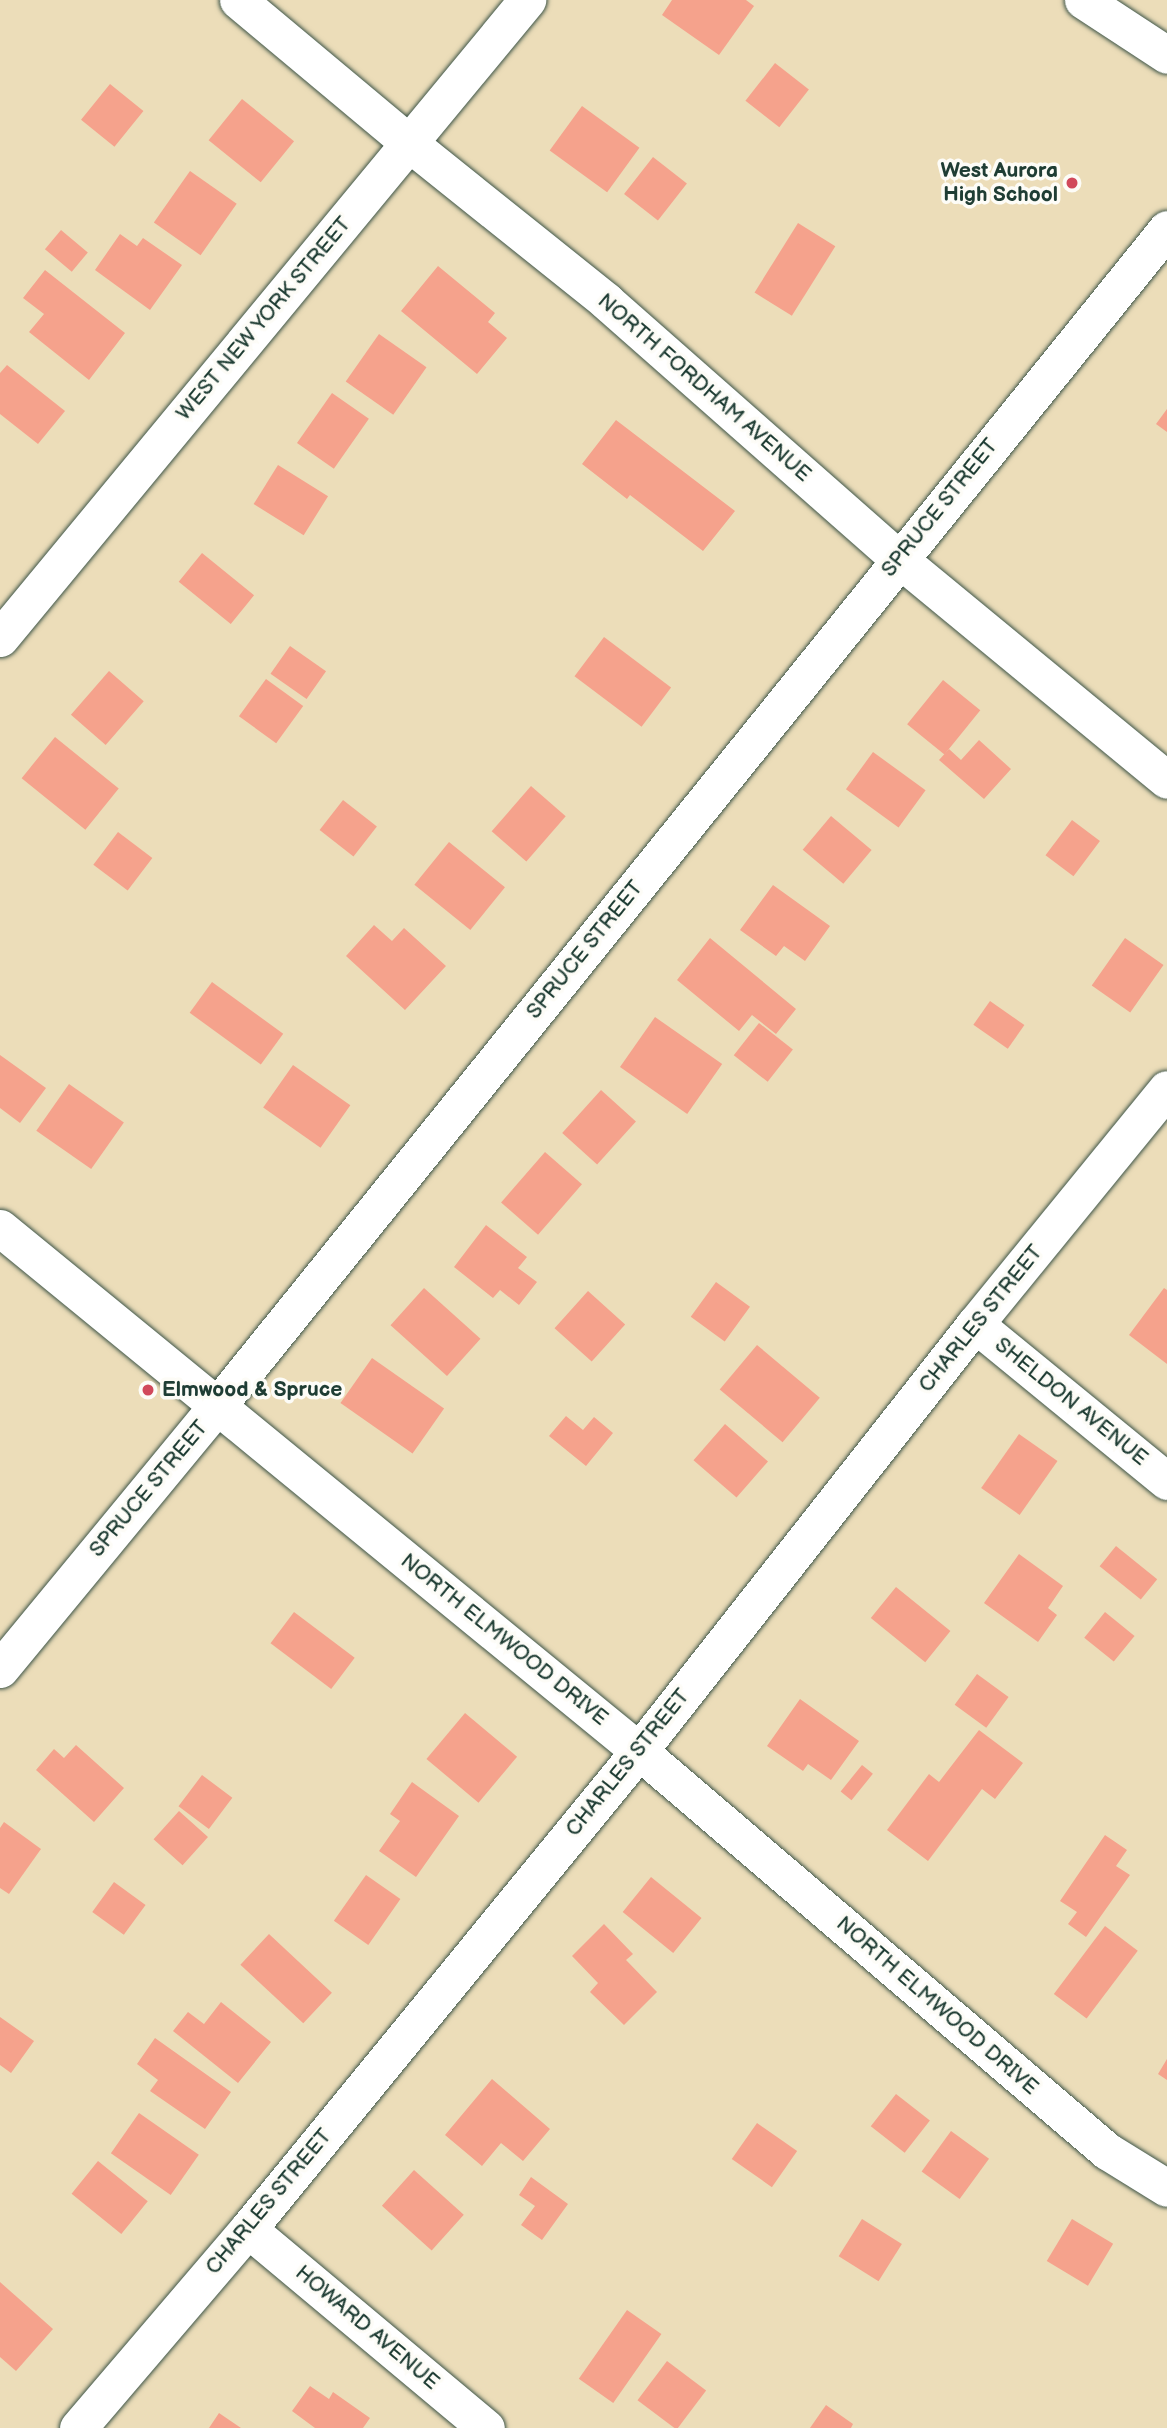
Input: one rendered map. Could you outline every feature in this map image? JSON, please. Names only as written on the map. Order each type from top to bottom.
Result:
[{"type":"street","name":"NORTH FORDHAM AVENUE","points":[[238,0],[409,143],[606,301],[899,559],[1167,780]]},
{"type":"street","name":"WEST NEW YORK STREET","points":[[0,638],[527,0]]},
{"type":"street","points":[[1083,0],[1167,55]]},
{"type":"street","name":"SPRUCE STREET","points":[[0,1669],[218,1405],[1167,229]]},
{"type":"street","name":"CHARLES STREET","points":[[78,2428],[248,2229],[639,1751],[975,1324],[1167,1089]]},
{"type":"street","name":"NORTH ELMWOOD DRIVE","points":[[0,1228],[639,1751],[1107,2151],[1167,2188]]},
{"type":"street","name":"SHELDON AVENUE","points":[[975,1324],[1167,1481]]},
{"type":"street","name":"HOWARD AVENUE","points":[[248,2229],[486,2428]]},
{"type":"building","points":[[672,0],[746,0],[754,6],[719,55],[662,15]]},
{"type":"building","points":[[775,63],[809,89],[779,127],[745,101]]},
{"type":"building","points":[[110,84],[143,111],[114,147],[81,120]]},
{"type":"building","points":[[242,99],[294,141],[261,182],[209,140]]},
{"type":"building","points":[[582,106],[639,148],[607,192],[550,150]]},
{"type":"building","points":[[653,157],[687,183],[658,221],[624,194]]},
{"type":"building","points":[[190,171],[237,204],[201,255],[154,223]]},
{"type":"building","points":[[798,223],[835,246],[792,316],[755,293]]},
{"type":"building","points":[[61,230],[88,252],[72,272],[45,249]]},
{"type":"building","points":[[120,234],[137,246],[143,238],[182,265],[150,310],[95,270]]},
{"type":"building","points":[[438,266],[495,313],[488,322],[507,338],[477,374],[401,311]]},
{"type":"building","points":[[45,270],[125,333],[89,380],[29,332],[44,314],[23,298]]},
{"type":"building","points":[[379,334],[427,367],[393,415],[346,382]]},
{"type":"building","points":[[7,365],[65,411],[38,444],[0,414],[0,373]]},
{"type":"building","points":[[332,393],[369,419],[334,469],[297,443]]},
{"type":"building","points":[[1167,409],[1167,432],[1156,424]]},
{"type":"building","points":[[616,420],[735,511],[703,551],[630,495],[627,499],[582,464]]},
{"type":"building","points":[[278,465],[328,496],[304,535],[254,504]]},
{"type":"building","points":[[202,553],[254,595],[231,624],[179,582]]},
{"type":"building","points":[[604,637],[671,688],[642,727],[575,676]]},
{"type":"building","points":[[290,646],[326,671],[307,699],[270,674]]},
{"type":"building","points":[[109,671],[144,701],[106,745],[71,715]]},
{"type":"building","points":[[266,679],[303,706],[276,743],[239,716]]},
{"type":"building","points":[[943,680],[980,710],[944,755],[907,724]]},
{"type":"building","points":[[55,737],[119,789],[85,830],[22,778]]},
{"type":"building","points":[[979,740],[1011,769],[984,799],[939,760],[949,749],[961,760]]},
{"type":"building","points":[[873,752],[926,790],[899,827],[846,789]]},
{"type":"building","points":[[531,786],[566,816],[526,861],[492,831]]},
{"type":"building","points":[[343,800],[377,826],[353,856],[320,830]]},
{"type":"building","points":[[831,816],[872,850],[843,884],[803,850]]},
{"type":"building","points":[[1072,820],[1100,841],[1073,876],[1046,855]]},
{"type":"building","points":[[118,832],[152,858],[128,891],[93,865]]},
{"type":"building","points":[[449,842],[505,887],[470,930],[414,885]]},
{"type":"building","points":[[773,885],[830,926],[805,961],[784,946],[776,956],[740,930]]},
{"type":"building","points":[[374,925],[392,941],[404,928],[446,966],[405,1010],[346,956]]},
{"type":"building","points":[[710,938],[796,1009],[776,1034],[752,1015],[739,1031],[677,980]]},
{"type":"building","points":[[1125,938],[1164,965],[1130,1012],[1092,986]]},
{"type":"building","points":[[212,982],[283,1034],[261,1064],[190,1013]]},
{"type":"building","points":[[990,1001],[1024,1025],[1008,1049],[973,1025]]},
{"type":"building","points":[[655,1017],[722,1064],[687,1114],[620,1067]]},
{"type":"building","points":[[759,1023],[793,1049],[768,1082],[734,1055]]},
{"type":"building","points":[[0,1055],[46,1088],[20,1123],[0,1108]]},
{"type":"building","points":[[293,1065],[350,1105],[321,1148],[263,1108]]},
{"type":"building","points":[[69,1084],[124,1122],[91,1169],[36,1131]]},
{"type":"building","points":[[601,1090],[636,1121],[597,1165],[562,1133]]},
{"type":"building","points":[[545,1152],[582,1184],[538,1235],[501,1203]]},
{"type":"building","points":[[486,1225],[527,1257],[518,1268],[537,1282],[519,1305],[500,1290],[493,1298],[454,1267]]},
{"type":"building","points":[[716,1282],[750,1307],[725,1341],[691,1317]]},
{"type":"building","points":[[424,1288],[480,1339],[447,1376],[391,1325]]},
{"type":"building","points":[[1164,1288],[1167,1290],[1167,1364],[1129,1335]]},
{"type":"building","points":[[588,1291],[625,1324],[592,1362],[555,1328]]},
{"type":"building","points":[[757,1345],[820,1398],[783,1442],[720,1389]]},
{"type":"building","points":[[372,1358],[444,1408],[413,1454],[340,1403]]},
{"type":"building","points":[[566,1416],[583,1430],[594,1417],[613,1433],[586,1466],[549,1436]]},
{"type":"building","points":[[725,1424],[768,1461],[737,1498],[694,1460]]},
{"type":"building","points":[[1019,1434],[1058,1461],[1020,1515],[981,1488]]},
{"type":"building","points":[[1116,1546],[1157,1579],[1141,1600],[1100,1566]]},
{"type":"building","points":[[1019,1554],[1063,1586],[1048,1608],[1057,1615],[1038,1642],[984,1603]]},
{"type":"building","points":[[896,1587],[950,1631],[925,1662],[871,1618]]},
{"type":"building","points":[[294,1612],[355,1658],[331,1689],[271,1643]]},
{"type":"building","points":[[1105,1612],[1135,1636],[1114,1662],[1084,1638]]},
{"type":"building","points":[[977,1674],[1009,1697],[986,1728],[955,1705]]},
{"type":"building","points":[[800,1699],[859,1741],[831,1780],[808,1764],[803,1771],[767,1746]]},
{"type":"building","points":[[465,1713],[517,1757],[479,1803],[426,1759]]},
{"type":"building","points":[[979,1730],[1023,1763],[995,1799],[982,1789],[928,1861],[887,1830],[929,1774],[939,1782]]},
{"type":"building","points":[[76,1745],[124,1788],[94,1822],[36,1770],[54,1749],[64,1758]]},
{"type":"building","points":[[862,1765],[873,1774],[851,1800],[841,1791]]},
{"type":"building","points":[[202,1775],[232,1798],[209,1829],[179,1806]]},
{"type":"building","points":[[412,1782],[459,1816],[416,1877],[379,1851],[400,1821],[390,1814]]},
{"type":"building","points":[[179,1811],[208,1837],[183,1865],[154,1839]]},
{"type":"building","points":[[4,1822],[41,1849],[9,1894],[0,1888],[0,1828]]},
{"type":"building","points":[[1105,1835],[1127,1850],[1116,1866],[1130,1875],[1086,1937],[1068,1924],[1077,1912],[1060,1901]]},
{"type":"building","points":[[366,1875],[400,1899],[368,1945],[334,1921]]},
{"type":"building","points":[[651,1877],[702,1918],[673,1953],[623,1912]]},
{"type":"building","points":[[114,1882],[146,1905],[124,1935],[92,1912]]},
{"type":"building","points":[[604,1924],[633,1954],[626,1960],[657,1992],[624,2025],[590,1992],[598,1983],[572,1956]]},
{"type":"building","points":[[1105,1926],[1138,1951],[1087,2019],[1054,1994]]},
{"type":"building","points":[[269,1934],[332,1993],[303,2023],[240,1965]]},
{"type":"building","points":[[221,2002],[271,2042],[238,2083],[173,2031],[188,2012],[204,2024]]},
{"type":"building","points":[[0,2017],[34,2041],[11,2073],[0,2065]]},
{"type":"building","points":[[155,2038],[231,2092],[205,2129],[150,2091],[158,2080],[137,2064]]},
{"type":"building","points":[[1167,2059],[1167,2080],[1158,2074]]},
{"type":"building","points":[[492,2079],[550,2129],[523,2161],[501,2143],[482,2166],[445,2135]]},
{"type":"building","points":[[896,2094],[930,2120],[905,2153],[871,2126]]},
{"type":"building","points":[[139,2113],[199,2155],[171,2195],[111,2153]]},
{"type":"building","points":[[757,2123],[797,2151],[772,2187],[732,2159]]},
{"type":"building","points":[[951,2131],[989,2159],[960,2199],[922,2171]]},
{"type":"building","points":[[98,2161],[148,2201],[121,2234],[72,2194]]},
{"type":"building","points":[[414,2170],[464,2215],[432,2251],[382,2206]]},
{"type":"building","points":[[531,2177],[568,2204],[542,2240],[521,2225],[535,2206],[519,2195]]},
{"type":"building","points":[[862,2219],[902,2244],[879,2281],[839,2256]]},
{"type":"building","points":[[1072,2219],[1113,2244],[1088,2286],[1047,2261]]},
{"type":"building","points":[[0,2282],[53,2329],[16,2371],[0,2357]]},
{"type":"building","points":[[627,2310],[661,2334],[613,2403],[579,2379]]},
{"type":"building","points":[[667,2361],[706,2390],[678,2428],[638,2400]]},
{"type":"building","points":[[310,2386],[329,2399],[333,2392],[370,2418],[363,2428],[315,2428],[292,2411]]},
{"type":"building","points":[[826,2405],[853,2424],[851,2428],[810,2428]]},
{"type":"building","points":[[219,2413],[241,2428],[209,2428]]},
{"type":"place","name":"West Aurora High School","points":[[1072,183]]},
{"type":"place","name":"Elmwood & Spruce","points":[[148,1390]]}]
